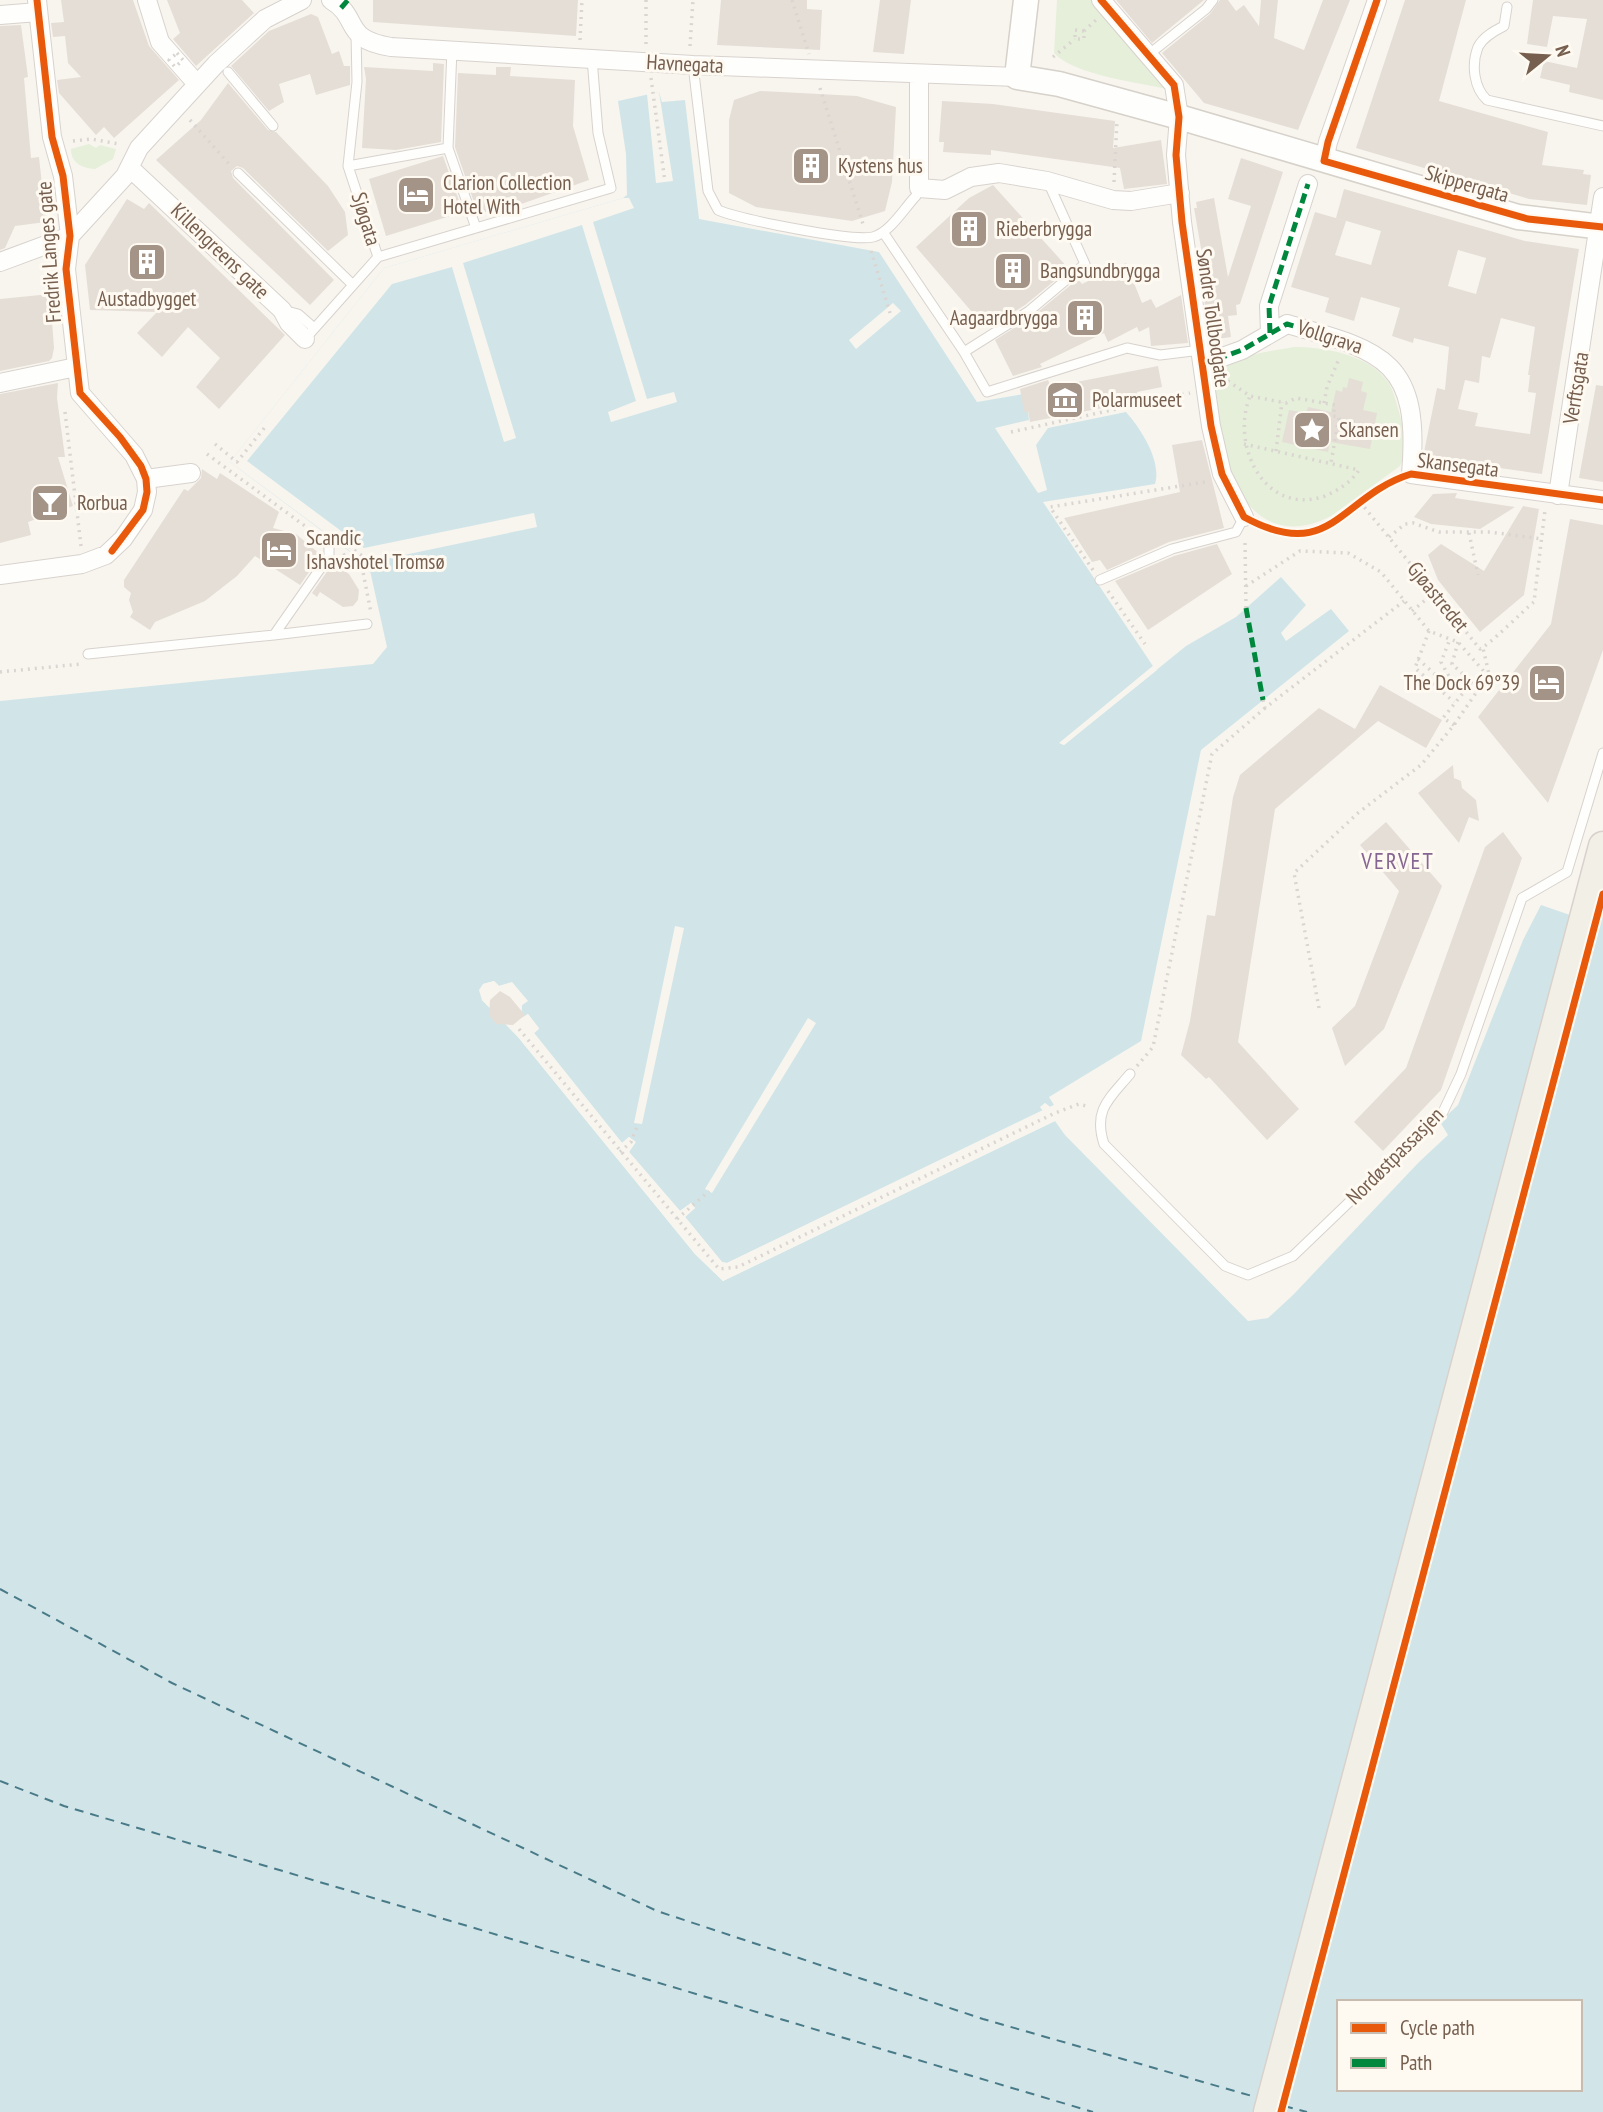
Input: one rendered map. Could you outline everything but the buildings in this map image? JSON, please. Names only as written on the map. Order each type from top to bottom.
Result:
[{"type":"main road","points":[[1268,2112],[1603,846]]},
{"type":"street","points":[[147,0],[160,42],[197,85]]},
{"type":"street","points":[[0,262],[70,236],[130,168],[139,148],[197,85],[265,19],[302,0]]},
{"type":"street","points":[[1017,77],[1026,0]]},
{"type":"street","name":"Søndre Tollbodgate","points":[[1101,0],[1174,85],[1179,117],[1176,155],[1206,390],[1224,479],[1244,517]]},
{"type":"street","points":[[1324,161],[1328,142],[1377,0]]},
{"type":"street","name":"Sjøgata","points":[[340,3],[356,34]]},
{"type":"street","points":[[0,15],[38,6]]},
{"type":"street","name":"Fredrik Langes gate","points":[[38,6],[52,137],[63,176],[70,236],[66,269],[80,393],[134,455],[146,479]]},
{"type":"street","name":"Havnegata","points":[[356,34],[375,44],[592,58],[648,53],[693,65],[1017,77]]},
{"type":"street","points":[[919,74],[919,188],[945,190],[971,177],[999,173],[1047,181],[1113,200],[1131,201],[1180,193]]},
{"type":"street","name":"Skippergata","points":[[1017,77],[1059,85],[1179,117],[1528,219],[1602,228]]},
{"type":"street","name":"Killengreens gate","points":[[130,168],[309,333]]},
{"type":"street","points":[[1270,333],[1269,306],[1308,184]]},
{"type":"street","name":"Verftsgata","points":[[1553,495],[1602,228],[1603,197]]},
{"type":"street","name":"Vollgrava","points":[[1202,357],[1242,350],[1287,324],[1366,348],[1393,368],[1409,409],[1413,431],[1411,474]]},
{"type":"street","points":[[0,383],[76,367]]},
{"type":"street","points":[[0,575],[82,564],[111,551],[143,510],[146,503],[146,479],[194,468]]},
{"type":"street","name":"Skansegata","points":[[1411,474],[1603,500]]},
{"type":"lane","points":[[1148,55],[1206,9],[1213,0]]},
{"type":"lane","points":[[1507,7],[1504,26],[1489,34],[1478,48],[1475,81],[1479,92],[1487,100],[1603,126]]},
{"type":"lane","name":"Sjøgata","points":[[356,34],[357,76],[348,166],[378,257],[611,188],[598,133],[592,58]]},
{"type":"lane","points":[[452,49],[448,148],[476,228]]},
{"type":"lane","points":[[693,65],[708,191],[718,209],[818,232],[872,237],[883,232],[916,196],[919,188]]},
{"type":"lane","points":[[228,72],[273,126]]},
{"type":"lane","points":[[348,166],[448,148]]},
{"type":"lane","points":[[238,173],[353,285]]},
{"type":"lane","points":[[883,232],[964,352],[1029,311],[1085,264],[1047,181]]},
{"type":"lane","points":[[309,333],[378,257]]},
{"type":"lane","name":"Søndre Tollbodgate","points":[[964,352],[987,392],[1127,348],[1160,355],[1202,357]]},
{"type":"lane","points":[[1100,580],[1172,549],[1236,532],[1244,517]]},
{"type":"lane","points":[[274,635],[329,556],[333,540]]},
{"type":"lane","points":[[88,654],[367,624]]},
{"type":"lane","name":"Nordøstpassasjen","points":[[1102,1110],[1098,1126],[1104,1144],[1226,1266],[1248,1275],[1293,1256],[1443,1112],[1461,1074],[1522,898],[1567,872],[1603,753]]},
{"type":"lane","points":[[1102,1110],[1130,1074]]},
{"type":"path","points":[[580,41],[582,0]]},
{"type":"path","points":[[646,0],[648,53],[665,182]]},
{"type":"path","points":[[690,47],[693,0]]},
{"type":"path","points":[[793,0],[813,65]]},
{"type":"path","points":[[1053,57],[1075,39]]},
{"type":"path","points":[[817,78],[866,235]]},
{"type":"path","points":[[1113,200],[1117,118]]},
{"type":"path","points":[[189,119],[238,173]]},
{"type":"path","points":[[73,141],[90,139],[119,144]]},
{"type":"path","points":[[870,248],[890,313]]},
{"type":"path","points":[[1202,357],[1250,396],[1282,402],[1296,398],[1335,405],[1333,416],[1360,423]]},
{"type":"path","points":[[1324,403],[1327,387],[1339,360]]},
{"type":"path","points":[[1010,432],[1206,390]]},
{"type":"path","points":[[1244,443],[1359,470],[1336,491],[1316,499],[1295,500],[1279,495],[1262,479],[1244,443],[1244,416],[1250,396]]},
{"type":"path","points":[[1276,451],[1282,402]]},
{"type":"path","points":[[65,412],[81,548]]},
{"type":"path","points":[[1331,463],[1339,419]]},
{"type":"path","points":[[215,444],[237,462],[265,427]]},
{"type":"path","points":[[207,454],[333,540],[365,558],[359,566]]},
{"type":"path","points":[[1145,644],[1050,507],[1224,479]]},
{"type":"path","points":[[1352,509],[1370,494]]},
{"type":"path","points":[[1244,517],[1246,608]]},
{"type":"path","points":[[1389,537],[1405,524],[1413,523],[1439,533],[1469,532],[1542,539]]},
{"type":"path","points":[[1469,532],[1478,575]]},
{"type":"path","points":[[333,540],[359,566],[366,581],[372,608],[367,624]]},
{"type":"path","points":[[1246,586],[1300,551],[1348,553],[1381,572],[1429,631],[1458,642],[1488,675]]},
{"type":"path","points":[[1412,611],[1434,593]]},
{"type":"path","points":[[1130,1074],[1153,1047],[1212,754],[1265,708],[1404,601]]},
{"type":"path","points":[[1429,631],[1415,668],[1454,702]]},
{"type":"path","points":[[1418,659],[1449,687],[1453,684],[1441,663],[1450,639]]},
{"type":"path","points":[[1458,642],[1452,664],[1478,688]]},
{"type":"path","points":[[1319,1008],[1294,873],[1358,813],[1421,765],[1454,725],[1488,675],[1483,648]]},
{"type":"path","points":[[0,672],[82,664]]},
{"type":"path","points":[[1454,725],[1443,718],[1471,683]]},
{"type":"path","points":[[1263,700],[1265,708]]},
{"type":"path","points":[[519,1028],[719,1269],[729,1270],[1055,1113],[1079,1104],[1102,1110]]},
{"type":"path","points":[[620,1152],[631,1142],[638,1124]]},
{"type":"path","points":[[677,1219],[709,1191]]},
{"type":"green space","points":[[1057,0],[1091,0],[1171,90],[1092,73],[1063,61],[1054,53]]},
{"type":"green space","points":[[89,144],[96,148],[100,145],[116,149],[113,159],[95,169],[78,164],[71,154],[71,149]]},
{"type":"green space","points":[[1294,347],[1318,348],[1343,354],[1377,370],[1393,392],[1403,425],[1405,449],[1400,466],[1331,516],[1304,525],[1282,525],[1263,517],[1247,503],[1235,484],[1220,438],[1213,393],[1215,377],[1233,362]]},
{"type":"shaded area","points":[[659,92],[662,102],[685,100],[699,219],[879,252],[977,402],[1024,394],[1024,411],[1028,411],[1029,420],[995,428],[1038,493],[1047,490],[1036,445],[1048,428],[1126,412],[1138,427],[1156,465],[1155,484],[1043,502],[1153,666],[1060,743],[1064,745],[1186,646],[1236,617],[1281,577],[1306,605],[1281,633],[1286,641],[1331,609],[1349,631],[1201,750],[1141,1041],[1049,1097],[1054,1105],[1050,1107],[1045,1103],[1043,1110],[727,1263],[722,1262],[685,1217],[695,1208],[691,1203],[680,1211],[629,1152],[635,1142],[629,1137],[622,1143],[534,1033],[539,1028],[528,1014],[521,1019],[522,1005],[527,1001],[512,983],[499,986],[494,981],[483,984],[482,1000],[518,1037],[695,1254],[723,1281],[1055,1121],[1065,1135],[1248,1321],[1268,1318],[1448,1135],[1440,1122],[1458,1105],[1523,940],[1541,905],[1570,915],[1573,906],[1603,914],[1603,2112],[0,2112],[0,701],[373,664],[387,647],[369,566],[230,462],[384,268],[623,198],[627,195],[626,154],[618,101]]},
{"type":"pier","points":[[659,92],[673,181],[656,183],[647,94]]},
{"type":"pier","points":[[629,198],[634,208],[593,222],[647,399],[674,392],[677,402],[611,422],[608,412],[636,401],[582,225],[463,263],[516,438],[504,442],[452,267],[392,284],[247,461],[364,548],[534,513],[537,527],[366,563],[230,462],[384,268]]},
{"type":"pier","points":[[893,303],[901,311],[856,349],[849,340]]},
{"type":"pier","points":[[1153,666],[1157,670],[1064,745],[1059,743]]},
{"type":"pier","points":[[675,926],[684,928],[642,1124],[634,1123]]},
{"type":"pier","points":[[494,981],[499,986],[512,982],[528,1001],[522,1005],[521,1018],[528,1014],[539,1029],[534,1033],[622,1143],[629,1137],[636,1142],[629,1152],[680,1211],[691,1203],[695,1208],[685,1217],[722,1262],[727,1263],[1043,1111],[1040,1107],[1045,1103],[1050,1107],[1054,1105],[1054,1109],[1046,1108],[1045,1113],[958,1156],[729,1266],[721,1266],[682,1218],[691,1208],[677,1213],[626,1154],[631,1143],[620,1146],[531,1035],[534,1028],[527,1018],[518,1021],[519,1004],[523,1000],[512,987],[507,990],[497,989],[493,985],[485,987],[485,998],[521,1035],[698,1252],[724,1277],[1055,1117],[1055,1121],[723,1281],[695,1254],[518,1037],[482,1000],[479,990],[483,984]]},
{"type":"pier","points":[[808,1018],[816,1023],[712,1193],[705,1189]]},
{"type":"ferry route","points":[[0,1589],[172,1683],[657,1911],[983,2019],[1259,2098]]},
{"type":"ferry route","points":[[0,1781],[64,1806],[1093,2112]]},
{"type":"ferry route","points":[[1284,2106],[1307,2112]]},
{"type":"marked path","points":[[341,8],[348,0]]},
{"type":"marked path","points":[[1270,333],[1269,306],[1308,184]]},
{"type":"marked path","points":[[1203,364],[1242,350],[1287,324],[1353,343]]},
{"type":"marked path","points":[[1246,608],[1263,700]]},
{"type":"cycle path","points":[[37,0],[52,137],[63,176],[70,236],[66,269],[80,393],[120,437],[141,466],[146,479],[147,492],[143,510],[112,551]]},
{"type":"cycle path","points":[[1101,0],[1174,85],[1179,117],[1176,155],[1182,222],[1211,426],[1222,474],[1244,517],[1274,530],[1297,534],[1317,530],[1334,522],[1387,484],[1411,474],[1603,500]]},
{"type":"cycle path","points":[[1377,0],[1328,142],[1324,161],[1528,219],[1603,227]]},
{"type":"cycle path","points":[[1281,2112],[1603,894]]},
{"type":"place","name":"Kystens hus","points":[[811,166]]},
{"type":"place","name":"Clarion Collection Hotel With","points":[[416,195]]},
{"type":"place","name":"Rieberbrygga","points":[[969,229]]},
{"type":"place","name":"Austadbygget","points":[[147,262]]},
{"type":"place","name":"Bangsundbrygga","points":[[1013,271]]},
{"type":"place","name":"Aagaardbrygga","points":[[1085,318]]},
{"type":"place","name":"Polarmuseet","points":[[1065,400]]},
{"type":"place","name":"Skansen","points":[[1312,430]]},
{"type":"place","name":"Rorbua","points":[[50,503]]},
{"type":"place","name":"Scandic Ishavshotel Tromsø","points":[[279,550]]},
{"type":"place","name":"The Dock 69°39","points":[[1547,683]]},
{"type":"district","name":"VERVET","points":[[1398,861]]}]
